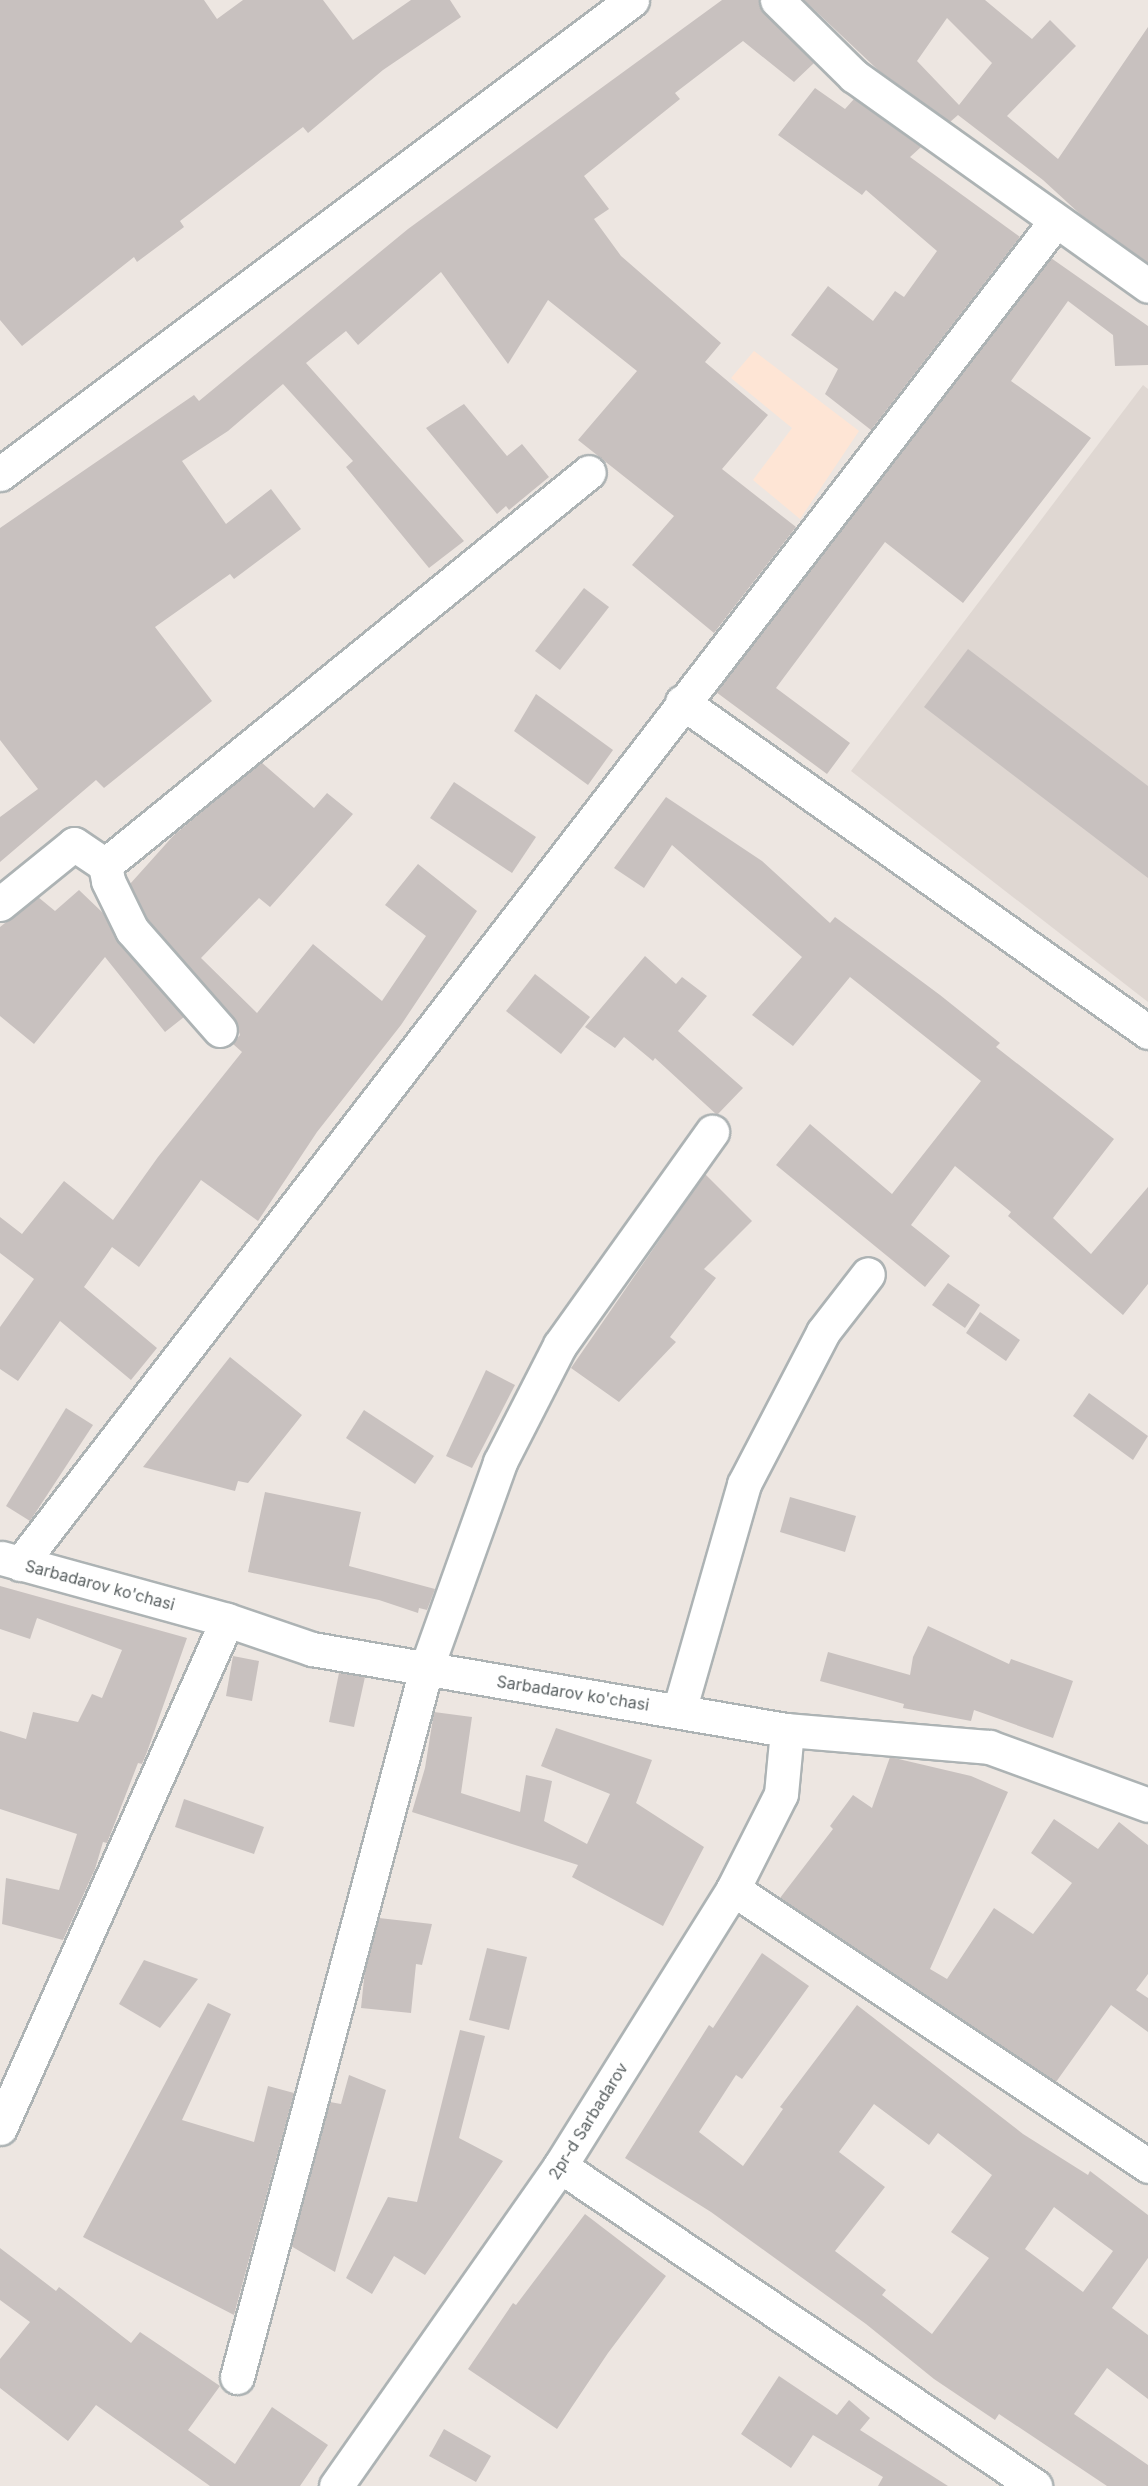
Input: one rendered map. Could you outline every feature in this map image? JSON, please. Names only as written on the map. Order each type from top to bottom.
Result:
[{"type":"street","points":[[0,474],[632,0]]},
{"type":"street","points":[[777,0],[854,76],[1055,222],[1109,255],[1148,286]]},
{"type":"street","points":[[10,1561],[1055,222]]},
{"type":"street","points":[[105,864],[589,472]]},
{"type":"street","points":[[682,702],[1148,1032]]},
{"type":"street","points":[[0,904],[74,844],[105,864],[108,881],[132,930],[220,1030]]},
{"type":"street","points":[[237,2377],[426,1669],[500,1462],[560,1345],[712,1132]]},
{"type":"street","points":[[679,1711],[744,1485],[823,1332],[867,1274]]},
{"type":"street","name":"Sarbadarov ko'chasi","points":[[10,1561],[227,1620],[312,1649],[787,1730],[989,1747],[1144,1795]]},
{"type":"street","points":[[0,2128],[227,1620]]},
{"type":"street","name":"2pr-d Sarbadarov","points":[[336,2486],[560,2166],[733,1889],[781,1794],[787,1730]]},
{"type":"street","points":[[733,1889],[1148,2166]]},
{"type":"street","points":[[560,2166],[1035,2486]]},
{"type":"shaded area","points":[[754,351],[859,431],[800,519],[753,480],[792,428],[731,378]]},
{"type":"shaded area","points":[[1143,385],[1148,389],[1148,1002],[851,771]]},
{"type":"building","points":[[0,0],[204,0],[217,19],[243,0],[323,0],[353,40],[411,0],[450,0],[461,17],[383,70],[308,133],[303,127],[180,221],[184,227],[137,262],[134,257],[22,346],[0,320]]},
{"type":"building","points":[[722,0],[759,0],[764,13],[814,63],[794,82],[743,41],[675,93],[680,99],[584,176],[609,209],[594,219],[621,256],[721,343],[705,362],[768,415],[722,469],[796,527],[714,633],[632,565],[674,516],[578,440],[637,371],[548,300],[508,364],[441,272],[358,345],[346,331],[306,363],[464,541],[429,568],[346,467],[353,461],[283,384],[228,431],[182,461],[226,524],[271,489],[301,529],[234,579],[230,574],[155,627],[212,701],[104,788],[96,780],[0,862],[0,817],[38,789],[0,740],[0,528],[194,395],[199,401],[408,229]]},
{"type":"building","points":[[804,0],[985,0],[1032,39],[1050,20],[1076,46],[1007,116],[1058,159],[1148,27],[1148,263],[1080,214],[1043,180],[958,115],[950,122],[878,70]],"holes":[[[947,18],[992,63],[959,105],[917,61]]]},
{"type":"building","points":[[815,88],[845,109],[854,99],[921,147],[910,157],[1020,237],[871,430],[825,394],[838,369],[791,335],[828,286],[873,321],[895,291],[904,297],[937,251],[866,190],[862,195],[778,135]]},
{"type":"building","points":[[1051,258],[1148,326],[1148,365],[1115,366],[1113,335],[1068,301],[1011,381],[1091,438],[963,603],[885,542],[776,688],[850,743],[827,774],[716,692]]},
{"type":"building","points":[[464,404],[507,456],[522,444],[549,477],[509,510],[506,506],[497,514],[426,428]]},
{"type":"building","points":[[584,588],[609,607],[560,670],[535,651]]},
{"type":"building","points":[[968,649],[1148,786],[1148,878],[924,707]]},
{"type":"building","points":[[536,694],[613,750],[588,785],[514,731]]},
{"type":"building","points":[[261,762],[314,808],[327,793],[353,814],[270,907],[259,898],[201,958],[257,1013],[313,944],[382,1001],[426,936],[385,905],[418,864],[477,911],[401,1025],[317,1132],[258,1221],[201,1180],[139,1267],[112,1247],[84,1287],[157,1348],[131,1380],[60,1321],[18,1381],[0,1369],[0,1327],[34,1279],[0,1253],[0,1217],[22,1234],[64,1181],[113,1220],[158,1157],[242,1052],[233,1044],[240,1035],[234,1018],[148,920],[130,884],[174,835]]},
{"type":"building","points":[[454,782],[536,837],[512,873],[430,818]]},
{"type":"building","points":[[666,797],[762,861],[830,923],[835,917],[940,995],[1000,1043],[996,1047],[1114,1139],[1053,1218],[1091,1254],[1148,1187],[1148,1284],[1123,1315],[1008,1216],[1011,1212],[955,1166],[911,1225],[950,1256],[925,1287],[776,1165],[810,1124],[892,1194],[981,1081],[850,977],[793,1046],[752,1015],[802,957],[672,845],[644,888],[614,868]]},
{"type":"building","points":[[79,890],[103,913],[118,942],[184,1017],[165,1032],[105,957],[34,1044],[0,1016],[0,927],[38,897],[55,911]]},
{"type":"building","points":[[645,956],[676,984],[682,977],[707,996],[678,1031],[743,1088],[717,1115],[655,1058],[653,1061],[624,1037],[615,1048],[585,1027]]},
{"type":"building","points":[[535,974],[590,1017],[561,1054],[506,1011]]},
{"type":"building","points":[[705,1174],[752,1221],[704,1269],[716,1278],[670,1337],[676,1342],[619,1402],[571,1368]]},
{"type":"building","points":[[948,1283],[980,1305],[965,1328],[932,1305]]},
{"type":"building","points":[[980,1312],[1020,1340],[1006,1361],[966,1333]]},
{"type":"building","points":[[230,1357],[302,1415],[248,1483],[238,1481],[235,1491],[143,1467]]},
{"type":"building","points":[[486,1370],[515,1385],[472,1468],[446,1456]]},
{"type":"building","points":[[1089,1393],[1148,1436],[1133,1460],[1073,1416]]},
{"type":"building","points":[[66,1408],[93,1425],[30,1521],[6,1506]]},
{"type":"building","points":[[364,1410],[434,1456],[415,1484],[346,1438]]},
{"type":"building","points":[[265,1492],[361,1512],[349,1566],[435,1589],[427,1610],[419,1608],[418,1613],[379,1600],[248,1572]]},
{"type":"building","points":[[790,1497],[856,1516],[845,1552],[780,1532]]},
{"type":"building","points":[[0,1586],[187,1638],[147,1752],[142,1764],[138,1763],[107,1843],[103,1842],[95,1869],[63,1940],[2,1924],[6,1878],[59,1890],[77,1834],[0,1809],[0,1731],[26,1739],[33,1712],[78,1722],[92,1694],[102,1698],[122,1650],[37,1618],[30,1639],[0,1629]]},
{"type":"building","points":[[928,1626],[1009,1664],[1011,1659],[1073,1681],[1053,1738],[974,1710],[971,1721],[903,1708],[904,1704],[820,1681],[828,1652],[910,1675],[913,1657]]},
{"type":"building","points":[[233,1656],[259,1661],[252,1701],[226,1696]]},
{"type":"building","points":[[339,1673],[365,1677],[354,1727],[329,1722]]},
{"type":"building","points":[[434,1712],[472,1717],[461,1793],[520,1812],[526,1775],[552,1781],[544,1821],[587,1844],[610,1794],[541,1766],[556,1728],[652,1760],[636,1803],[704,1847],[663,1926],[572,1877],[578,1865],[412,1812],[425,1768]]},
{"type":"building","points":[[890,1757],[971,1776],[1008,1792],[930,1969],[947,1979],[994,1908],[1033,1934],[1072,1883],[1031,1853],[1054,1819],[1098,1849],[1119,1822],[1148,1845],[1148,1974],[1136,1990],[1148,1998],[1148,2032],[1111,2005],[1056,2082],[780,1898],[833,1829],[830,1826],[853,1795],[872,1808]]},
{"type":"building","points":[[184,1799],[264,1827],[254,1854],[175,1827]]},
{"type":"building","points":[[379,1918],[432,1924],[422,1965],[416,1964],[411,2013],[361,2008],[365,1969]]},
{"type":"building","points":[[487,1948],[527,1957],[509,2030],[469,2020]]},
{"type":"building","points":[[762,1953],[809,1986],[742,2079],[736,2075],[699,2132],[743,2166],[783,2109],[780,2107],[857,2005],[1023,2134],[1088,2175],[1090,2171],[1148,2215],[1148,2258],[1112,2308],[1148,2335],[1148,2399],[1107,2368],[1074,2414],[1148,2465],[1148,2486],[1107,2486],[999,2414],[995,2420],[934,2379],[866,2324],[711,2212],[625,2158],[709,2025],[713,2028]],"holes":[[[874,2104],[929,2145],[938,2133],[992,2175],[951,2232],[989,2258],[932,2334],[882,2295],[886,2290],[835,2251],[885,2187],[839,2152]],[[1054,2207],[1113,2251],[1083,2292],[1025,2249]]]},
{"type":"building","points":[[144,1960],[198,1979],[160,2028],[119,2004]]},
{"type":"building","points":[[208,2003],[231,2014],[182,2120],[254,2142],[268,2086],[294,2093],[234,2315],[83,2237]]},
{"type":"building","points":[[460,2030],[485,2036],[459,2138],[503,2161],[425,2275],[394,2256],[372,2294],[346,2278],[388,2197],[417,2202]]},
{"type":"building","points":[[349,2075],[386,2090],[335,2272],[291,2246],[330,2102],[341,2104]]},
{"type":"building","points":[[585,2214],[666,2276],[608,2353],[557,2429],[468,2369],[513,2303],[516,2305]]},
{"type":"building","points":[[0,2248],[56,2291],[59,2287],[131,2343],[140,2332],[220,2386],[188,2430],[235,2464],[272,2407],[328,2445],[300,2486],[210,2486],[96,2405],[68,2441],[0,2388],[0,2359],[30,2322],[0,2300]]},
{"type":"building","points":[[779,2376],[837,2415],[849,2400],[870,2418],[860,2430],[948,2486],[878,2486],[883,2477],[813,2435],[791,2468],[741,2434]]},
{"type":"building","points":[[444,2429],[491,2456],[476,2482],[429,2456]]}]
